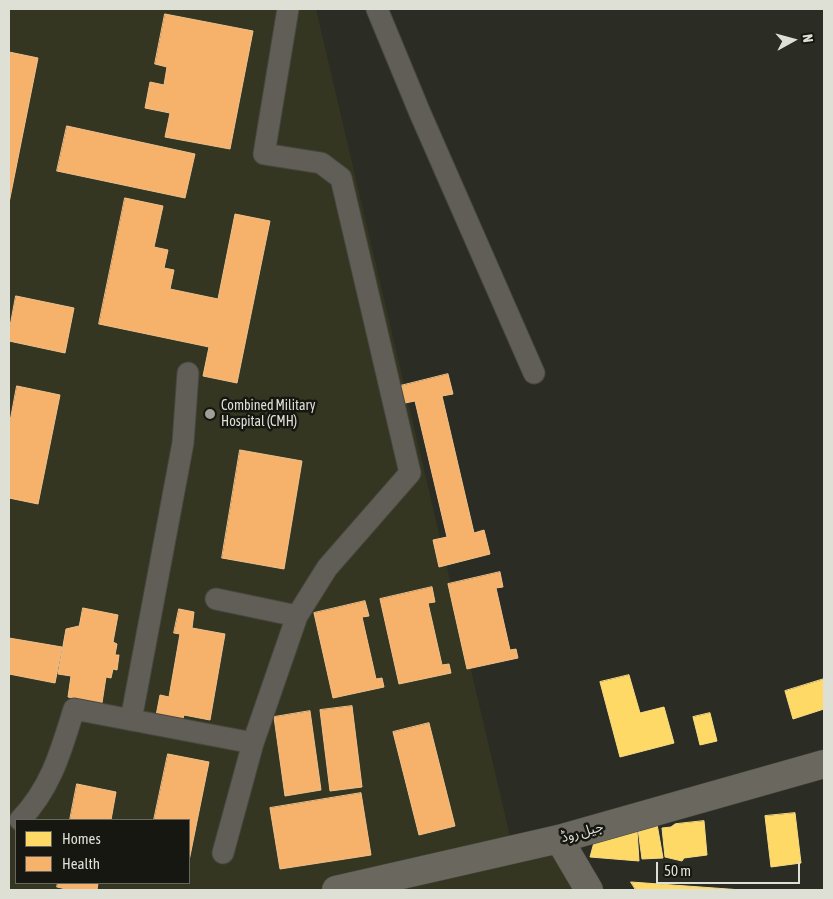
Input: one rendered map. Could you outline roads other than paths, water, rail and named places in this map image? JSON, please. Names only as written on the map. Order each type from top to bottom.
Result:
[{"type":"main road","name":"جیل روڈ","points":[[347,889],[559,839],[824,764]]},
{"type":"main road","points":[[559,839],[589,890]]},
{"type":"lane","points":[[223,853],[253,743],[297,616],[327,568],[410,473],[341,178],[321,163],[264,154],[288,9]]},
{"type":"lane","points":[[377,9],[420,113],[534,373]]},
{"type":"lane","points":[[131,720],[183,443],[188,373]]},
{"type":"lane","points":[[216,600],[297,616]]},
{"type":"lane","points":[[21,819],[34,806],[57,763],[74,709],[253,743]]},
{"type":"place","name":"Combined Military Hospital (CMH)","points":[[210,414]]}]
